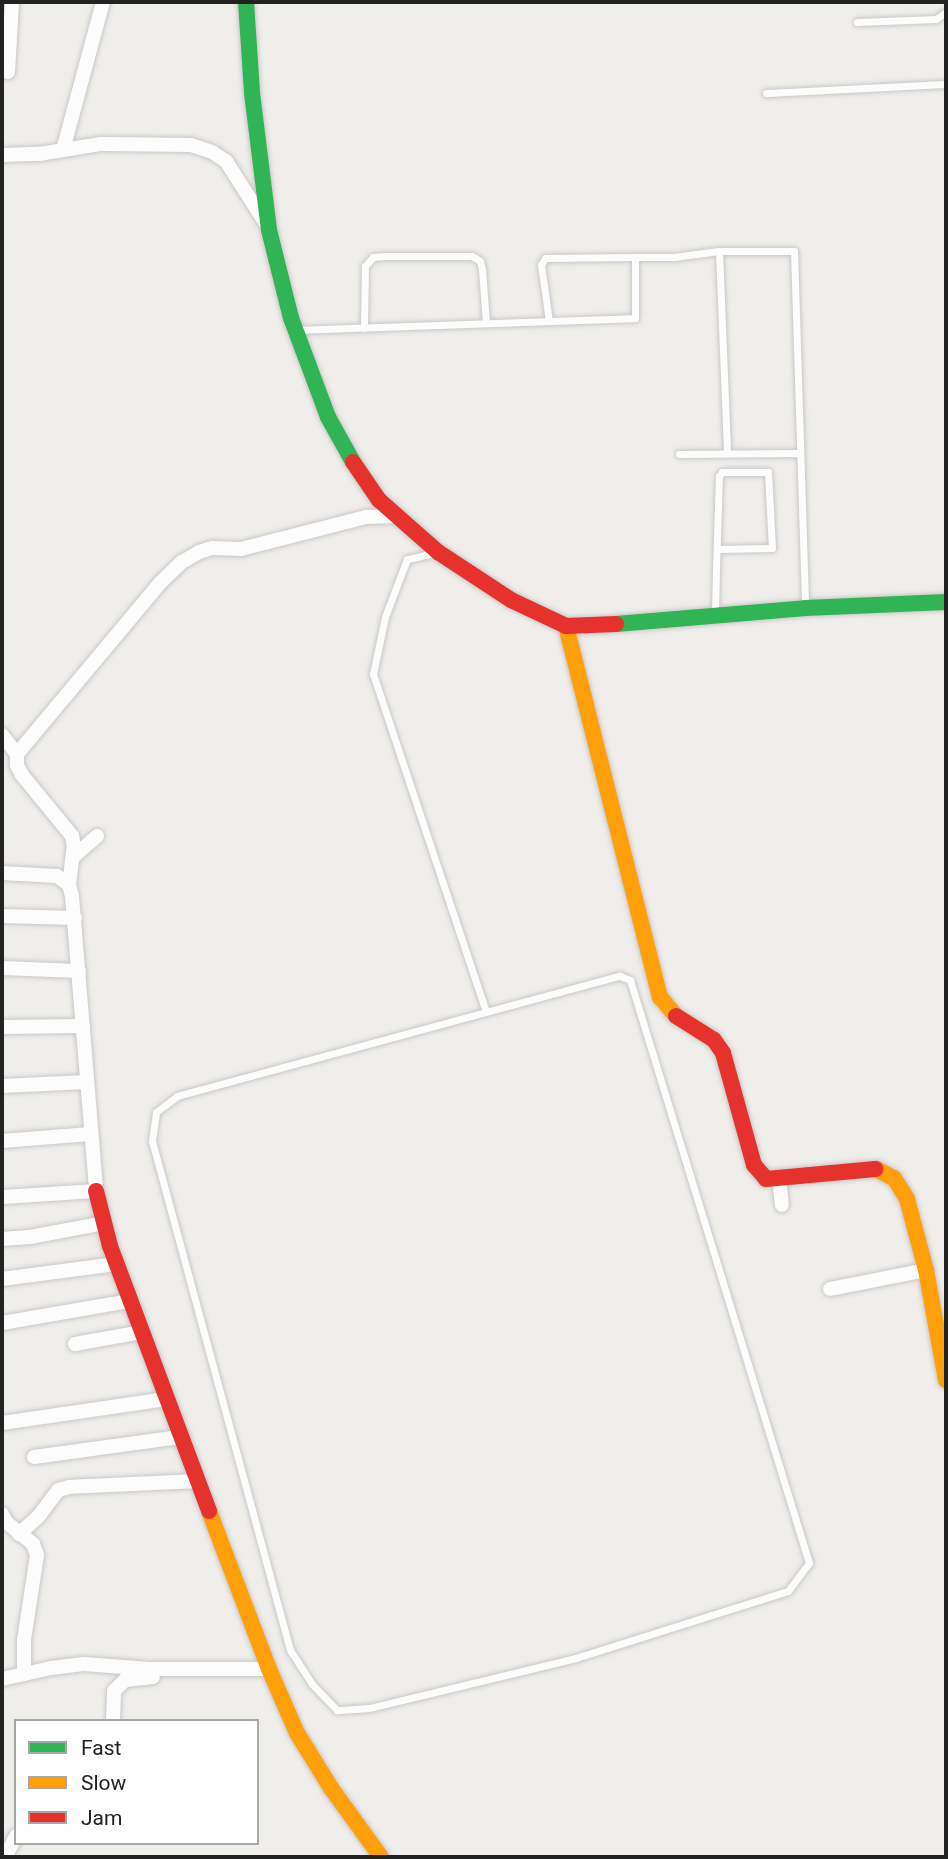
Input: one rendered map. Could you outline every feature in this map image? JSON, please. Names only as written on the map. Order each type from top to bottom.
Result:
[{"type":"street","points":[[8,72],[12,2]]},
{"type":"street","points":[[63,150],[103,2]]},
{"type":"street","points":[[246,2],[251,93],[269,230],[296,330],[328,417],[350,457],[379,500],[397,516],[439,552],[511,600],[548,621],[566,626],[583,627],[805,608],[946,602]]},
{"type":"street","points":[[2,155],[101,144],[168,143],[212,152],[226,161],[269,230]]},
{"type":"street","points":[[381,1857],[297,1733],[269,1669],[196,1480],[116,1264],[96,1191],[90,1134],[75,918],[69,885],[74,848],[69,830],[22,775],[17,765],[18,754],[161,582],[182,562],[212,548],[241,549],[366,517],[397,516]]},
{"type":"street","points":[[566,626],[660,997],[678,1018],[695,1025],[714,1040],[723,1054],[754,1165],[766,1179],[877,1169],[894,1178],[907,1199],[926,1270],[946,1380]]},
{"type":"street","points":[[2,735],[18,754]]},
{"type":"street","points":[[73,857],[97,835]]},
{"type":"street","points":[[2,873],[57,876],[69,885]]},
{"type":"street","points":[[2,916],[75,918]]},
{"type":"street","points":[[2,968],[79,971]]},
{"type":"street","points":[[2,1027],[83,1026]]},
{"type":"street","points":[[2,1086],[86,1082]]},
{"type":"street","points":[[2,1141],[90,1134]]},
{"type":"street","points":[[779,1178],[782,1205]]},
{"type":"street","points":[[2,1197],[96,1191]]},
{"type":"street","points":[[2,1239],[30,1237],[104,1223]]},
{"type":"street","points":[[2,1279],[116,1264]]},
{"type":"street","points":[[830,1289],[926,1270]]},
{"type":"street","points":[[2,1323],[130,1301]]},
{"type":"street","points":[[75,1344],[141,1332]]},
{"type":"street","points":[[2,1423],[166,1399]]},
{"type":"street","points":[[34,1458],[180,1437]]},
{"type":"street","points":[[19,1534],[38,1517],[58,1490],[69,1486],[196,1480]]},
{"type":"street","points":[[2,1514],[19,1534],[33,1544],[37,1555],[37,1571],[24,1640],[24,1674]]},
{"type":"street","points":[[2,1679],[84,1664],[269,1669]]},
{"type":"street","points":[[110,1666],[114,1693],[113,1719]]},
{"type":"street","points":[[114,1693],[125,1680],[136,1677],[249,1676],[276,1684]]},
{"type":"street","points":[[5,1857],[14,1840]]},
{"type":"lane","points":[[857,22],[936,19],[946,12]]},
{"type":"lane","points":[[766,93],[946,84]]},
{"type":"lane","points":[[719,251],[727,453]]},
{"type":"lane","points":[[549,321],[541,265],[545,258],[674,257],[719,251],[794,251],[798,453],[805,608]]},
{"type":"lane","points":[[364,328],[365,266],[373,257],[387,256],[472,256],[480,261],[486,323]]},
{"type":"lane","points":[[296,330],[635,318],[635,257]]},
{"type":"lane","points":[[679,454],[798,453]]},
{"type":"lane","points":[[715,615],[719,476],[722,472],[768,472],[772,548],[717,549]]},
{"type":"lane","points":[[439,552],[407,559],[385,617],[373,674],[486,1012]]},
{"type":"lane","points":[[611,977],[630,980],[809,1563],[788,1591],[602,1649],[369,1708],[337,1710],[312,1684],[290,1650],[152,1141],[156,1112],[177,1096],[486,1012],[611,977]]},
{"type":"traffic: fast","points":[[246,2],[252,93],[269,230],[291,318],[328,417],[353,462]]},
{"type":"traffic: fast","points":[[616,624],[805,608],[946,602]]},
{"type":"traffic: slow","points":[[566,626],[660,997],[676,1016]]},
{"type":"traffic: slow","points":[[876,1169],[894,1178],[907,1199],[926,1270],[946,1380]]},
{"type":"traffic: slow","points":[[209,1511],[269,1669],[297,1733],[331,1788],[381,1857]]},
{"type":"traffic: jam","points":[[353,462],[379,500],[438,552],[511,600],[566,626],[616,624]]},
{"type":"traffic: jam","points":[[676,1016],[714,1040],[723,1053],[754,1165],[766,1179],[876,1169]]},
{"type":"traffic: jam","points":[[96,1191],[110,1246],[209,1511]]}]
